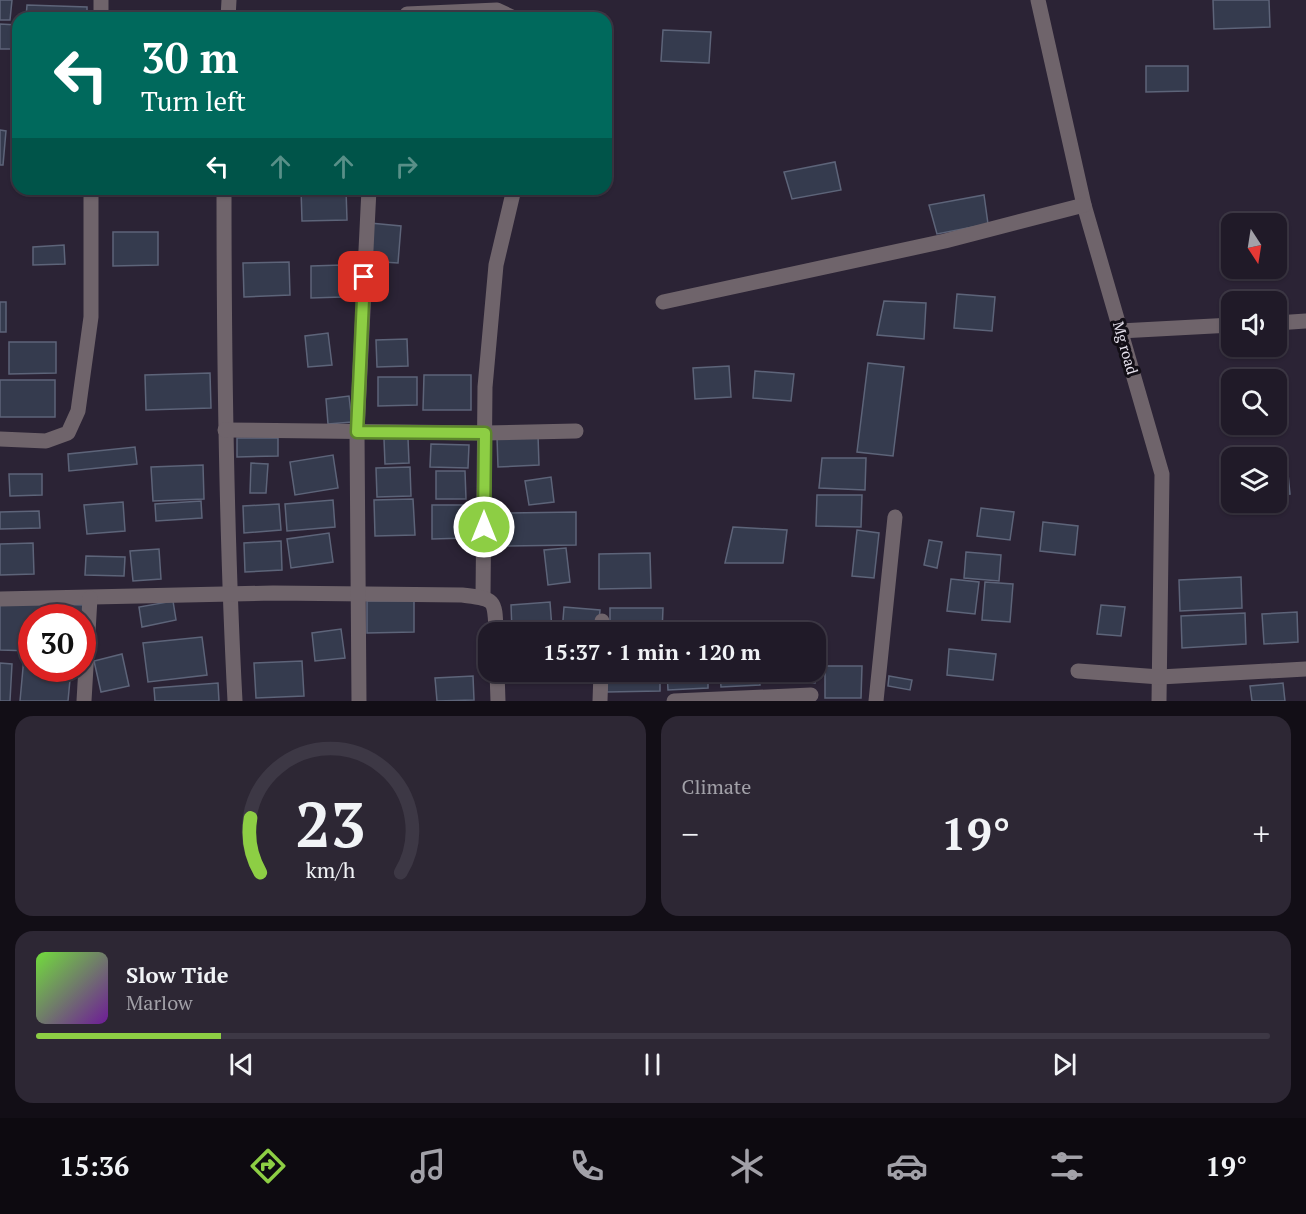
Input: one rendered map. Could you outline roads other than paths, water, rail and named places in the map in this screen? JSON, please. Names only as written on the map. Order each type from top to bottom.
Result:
[{"type":"street","name":"Mg road","points":[[1038,0],[1083,205],[1162,474],[1159,701]]},
{"type":"street","points":[[407,11],[496,10],[500,12]]},
{"type":"street","points":[[0,439],[46,441],[68,433],[78,411],[91,317],[91,195]]},
{"type":"street","points":[[224,195],[225,430],[229,594],[235,701]]},
{"type":"street","points":[[359,701],[357,432],[369,195]]},
{"type":"street","points":[[483,597],[485,387],[496,266],[513,195]]},
{"type":"street","points":[[663,302],[945,241],[1083,205]]},
{"type":"street","points":[[1287,322],[1306,321]]},
{"type":"street","points":[[1120,331],[1221,326]]},
{"type":"street","points":[[225,430],[485,433],[576,431]]},
{"type":"street","points":[[876,701],[895,517]]},
{"type":"street","points":[[0,599],[229,594],[462,595],[483,597],[492,601],[496,622]]},
{"type":"street","points":[[84,701],[90,598]]},
{"type":"street","points":[[1078,671],[1160,677],[1306,669]]},
{"type":"street","points":[[497,682],[498,701]]},
{"type":"street","points":[[600,701],[601,682]]},
{"type":"street","points":[[674,701],[812,695]]}]
